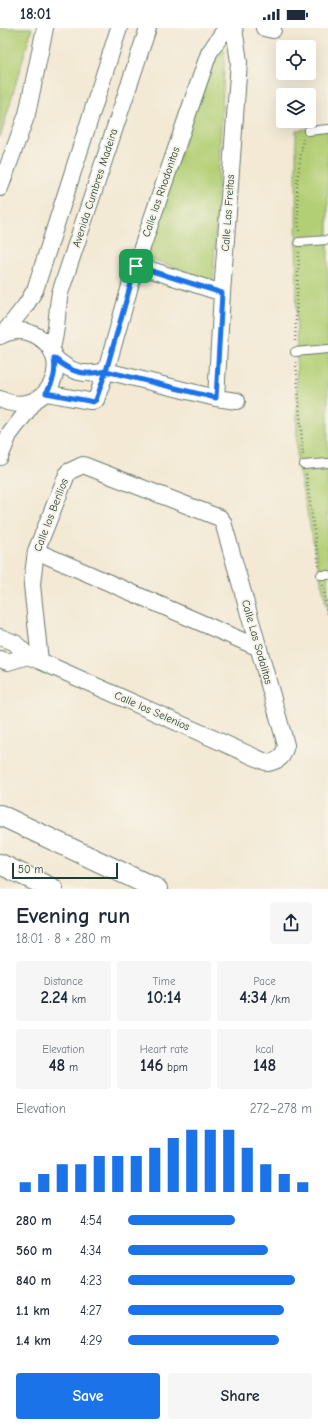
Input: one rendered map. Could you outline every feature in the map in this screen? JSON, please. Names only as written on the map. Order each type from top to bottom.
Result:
[{"type":"street","points":[[0,188],[26,114],[45,28]]},
{"type":"street","points":[[2,335],[26,305],[35,290],[119,28]]},
{"type":"street","name":"Avenida Cumbres Madeira","points":[[40,397],[51,385],[55,376],[56,367],[53,354],[56,334],[57,308],[60,293],[148,28]]},
{"type":"street","name":"Calle las Rhodonitas","points":[[40,397],[93,402],[96,400],[106,371],[136,266],[209,53],[226,28]]},
{"type":"street","name":"Calle Las Freitas","points":[[216,398],[222,293],[240,62],[234,28]]},
{"type":"street","points":[[136,266],[222,293]]},
{"type":"street","points":[[2,335],[21,331],[39,337],[46,342],[53,354],[63,366],[78,372],[93,374],[106,371],[216,398],[237,401]]},
{"type":"street","points":[[0,399],[8,403],[21,405],[40,397]]},
{"type":"street","points":[[0,457],[9,435],[40,397]]},
{"type":"street","name":"Calle Las Sodalitas","points":[[74,468],[83,465],[220,518],[223,522],[286,745],[284,755],[278,761]]},
{"type":"street","name":"Calle los Berilios","points":[[34,658],[32,585],[36,551],[68,472],[74,468]]},
{"type":"street","points":[[36,551],[259,648]]},
{"type":"street","name":"Calle los Selenios","points":[[0,637],[15,643],[34,658],[268,763],[278,761]]},
{"type":"street","points":[[0,659],[8,662],[34,658]]},
{"type":"street","points":[[0,815],[157,889]]},
{"type":"street","points":[[0,864],[53,889]]},
{"type":"lane","points":[[308,131],[328,129]]},
{"type":"lane","points":[[300,242],[328,240]]},
{"type":"lane","points":[[295,352],[328,349]]},
{"type":"lane","points":[[304,465],[328,463]]},
{"type":"path","points":[[308,131],[304,133],[297,182],[300,242],[295,352],[304,465],[324,575],[328,616]]},
{"type":"green space","points":[[0,28],[32,28],[0,138]]},
{"type":"green space","points":[[215,48],[225,50],[213,281],[145,257]]},
{"type":"green space","points":[[328,127],[328,614],[297,463],[296,130]]},
{"type":"route","points":[[136,266],[106,371],[96,400],[93,402],[46,393],[55,376],[56,367],[54,358],[63,366],[73,371],[86,374],[106,371],[216,398],[222,293],[136,266]]}]
